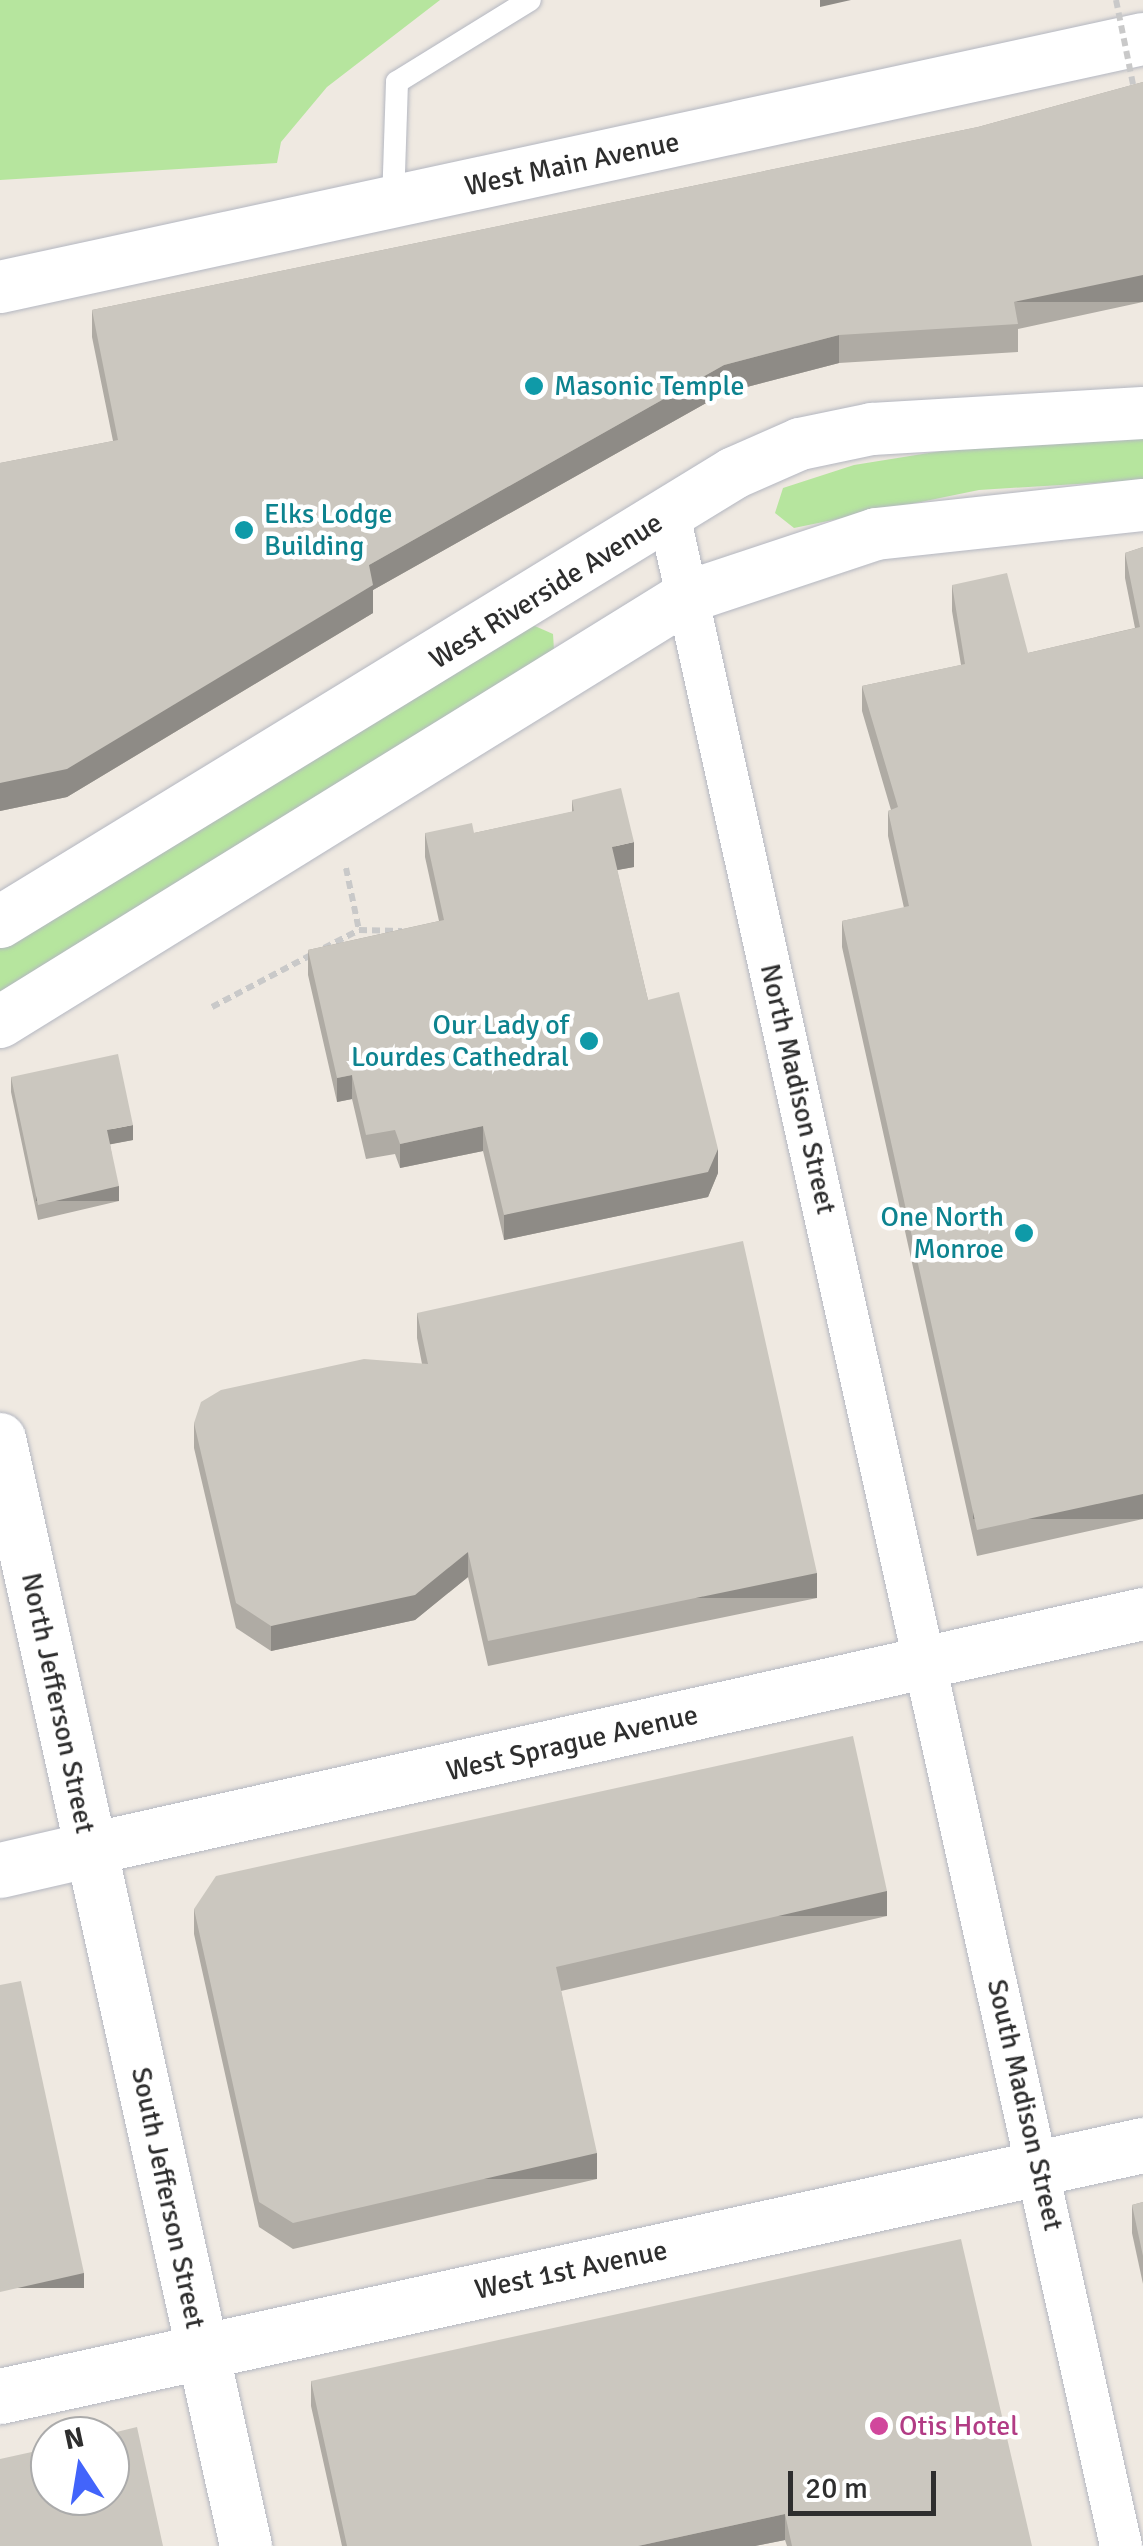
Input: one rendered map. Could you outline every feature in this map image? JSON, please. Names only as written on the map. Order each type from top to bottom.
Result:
[{"type":"main road","name":"West Sprague Avenue","points":[[0,1870],[90,1849]]},
{"type":"main road","name":"West 1st Avenue","points":[[0,2396],[1143,2144]]},
{"type":"street","name":"West Main Avenue","points":[[0,287],[1143,39]]},
{"type":"street","name":"West Riverside Avenue","points":[[0,922],[669,514],[800,444],[872,429],[1143,413]]},
{"type":"street","points":[[0,1022],[688,597],[876,534],[1143,504]]},
{"type":"street","name":"North Madison Street","points":[[669,514],[926,1664]]},
{"type":"street","name":"North Jefferson Street","points":[[0,1440],[90,1849]]},
{"type":"street","name":"West Sprague Avenue","points":[[90,1849],[1143,1614]]},
{"type":"street","name":"South Madison Street","points":[[926,1664],[1122,2546]]},
{"type":"street","name":"South Jefferson Street","points":[[90,1849],[246,2546]]},
{"type":"lane","points":[[393,203],[397,82],[530,0]]},
{"type":"path","points":[[1116,0],[1139,110]]},
{"type":"path","points":[[346,863],[359,930]]},
{"type":"path","points":[[212,1007],[359,930],[414,930]]},
{"type":"green space","points":[[0,0],[440,0],[327,87],[281,142],[277,163],[0,180]]},
{"type":"green space","points":[[1143,436],[1143,480],[979,490],[794,528],[775,513],[783,488],[854,465],[972,446]]},
{"type":"green space","points":[[528,623],[553,634],[554,650],[0,997],[0,942]]},
{"type":"building","points":[[1143,82],[1143,275],[1014,302],[1018,324],[839,335],[724,365],[369,565],[373,585],[67,769],[0,783],[0,463],[118,440],[92,310],[978,127]]},
{"type":"building","name":"One North Monroe","points":[[1143,547],[1143,1494],[977,1530],[842,921],[909,906],[888,811],[898,807],[862,686],[965,664],[952,585],[1007,573],[1028,653],[1140,627],[1125,553]]},
{"type":"building","name":"Our Lady of Lourdes Cathedral","points":[[621,788],[634,842],[612,847],[648,1000],[679,992],[718,1149],[708,1172],[504,1215],[483,1126],[400,1144],[395,1130],[366,1135],[352,1075],[337,1078],[308,950],[444,920],[425,833],[472,823],[474,833],[574,811],[572,800]]},
{"type":"building","points":[[118,1054],[133,1125],[107,1130],[119,1186],[38,1205],[11,1077]]},
{"type":"building","points":[[743,1241],[817,1573],[488,1641],[468,1552],[415,1595],[271,1626],[236,1603],[194,1423],[201,1402],[221,1390],[364,1359],[428,1364],[417,1313]]},
{"type":"building","points":[[853,1736],[887,1891],[556,1967],[597,2153],[293,2223],[259,2202],[194,1909],[216,1876]]},
{"type":"building","points":[[21,1981],[84,2273],[0,2292],[0,1985]]},
{"type":"building","points":[[1143,2202],[1143,2256],[1132,2205]]},
{"type":"building","points":[[961,2239],[1032,2546],[792,2546],[785,2514],[638,2546],[347,2546],[311,2381]]},
{"type":"building","points":[[137,2427],[163,2546],[0,2546],[0,2459],[30,2452],[30,2516],[130,2516],[130,2429]]},
{"type":"place","name":"Masonic Temple","points":[[534,386]]},
{"type":"place","name":"Elks Lodge Building","points":[[244,530]]},
{"type":"place","name":"Our Lady of Lourdes Cathedral","points":[[589,1041]]},
{"type":"place","name":"One North Monroe","points":[[1024,1233]]},
{"type":"place","name":"Otis Hotel","points":[[879,2426]]}]
